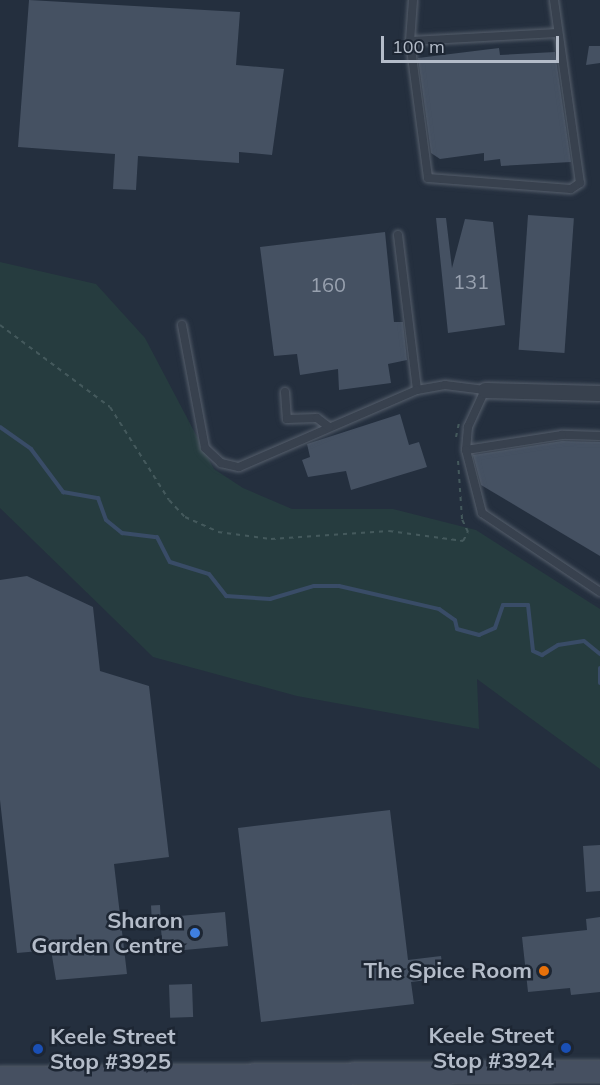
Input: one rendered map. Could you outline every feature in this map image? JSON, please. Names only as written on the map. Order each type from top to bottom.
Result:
[{"type":"main road","points":[[0,1077],[600,1071]]},
{"type":"street","points":[[485,390],[600,393]]},
{"type":"lane","points":[[413,0],[410,41],[428,178],[571,189],[580,183],[564,43],[558,33],[554,0]]},
{"type":"lane","points":[[410,41],[558,33]]},
{"type":"lane","points":[[398,235],[417,390]]},
{"type":"lane","points":[[182,325],[205,448],[221,463],[239,467],[417,390],[445,385],[485,390],[468,427],[466,450],[483,513],[600,592]]},
{"type":"lane","points":[[285,392],[287,419],[316,418],[329,427]]},
{"type":"lane","points":[[466,450],[562,435],[600,436]]},
{"type":"path","points":[[0,325],[110,407],[169,500],[199,525],[271,539],[389,531],[458,542],[468,532]]},
{"type":"green space","points":[[0,262],[96,284],[145,338],[214,469],[243,488],[292,509],[393,509],[476,530],[600,609],[600,769],[477,679],[479,729],[297,696],[153,657],[0,508]]},
{"type":"building","points":[[29,0],[240,12],[236,65],[284,69],[272,155],[239,152],[239,163],[138,156],[136,190],[113,189],[115,154],[18,147]]},
{"type":"building","points":[[589,46],[600,46],[600,63],[586,65]]},
{"type":"building","points":[[499,48],[500,55],[555,52],[571,162],[501,166],[500,159],[484,161],[484,153],[440,159],[431,153],[418,58]]},
{"type":"building","points":[[528,215],[574,218],[564,353],[519,350]]},
{"type":"building","points":[[436,218],[446,218],[452,268],[465,219],[493,222],[505,325],[448,333]]},
{"type":"building","points":[[385,232],[394,322],[403,322],[407,360],[388,364],[391,383],[339,390],[338,369],[300,375],[297,354],[274,356],[260,247]]},
{"type":"building","points":[[400,414],[409,445],[419,442],[427,467],[351,490],[346,471],[308,477],[302,460],[310,457],[307,444]]},
{"type":"building","points":[[562,441],[600,442],[600,556],[481,485],[473,455]]},
{"type":"building","points":[[27,576],[93,607],[100,671],[149,686],[169,857],[114,864],[127,974],[56,980],[51,950],[17,953],[0,800],[0,580]]},
{"type":"building","points":[[390,810],[408,960],[441,956],[444,978],[411,982],[414,1004],[261,1022],[238,828]]},
{"type":"building","points":[[600,845],[600,891],[586,892],[583,846]]},
{"type":"building","points":[[151,905],[160,905],[161,925],[152,925]]},
{"type":"building","name":"Sharon Garden Centre","points":[[225,912],[228,946],[163,952],[161,929],[180,927],[179,916]]},
{"type":"building","points":[[600,917],[600,992],[571,995],[570,988],[528,992],[522,937],[587,930],[586,919]]},
{"type":"building","points":[[192,984],[193,1017],[170,1018],[169,985]]},
{"type":"waterway","points":[[0,427],[31,449],[63,492],[98,498],[106,520],[122,533],[157,537],[170,562],[209,574],[226,596],[270,599],[314,586],[339,586],[439,609],[455,620],[457,629],[479,635],[495,628],[503,605],[528,605],[533,651],[542,655],[558,645],[584,641],[600,654]]},
{"type":"waterway","points":[[600,668],[600,683]]},
{"type":"place","name":"Sharon Garden Centre","points":[[195,933]]},
{"type":"place","name":"The Spice Room","points":[[544,971]]},
{"type":"place","name":"Keele Street Stop #3924","points":[[566,1048]]},
{"type":"place","name":"Keele Street Stop #3925","points":[[38,1049]]}]
